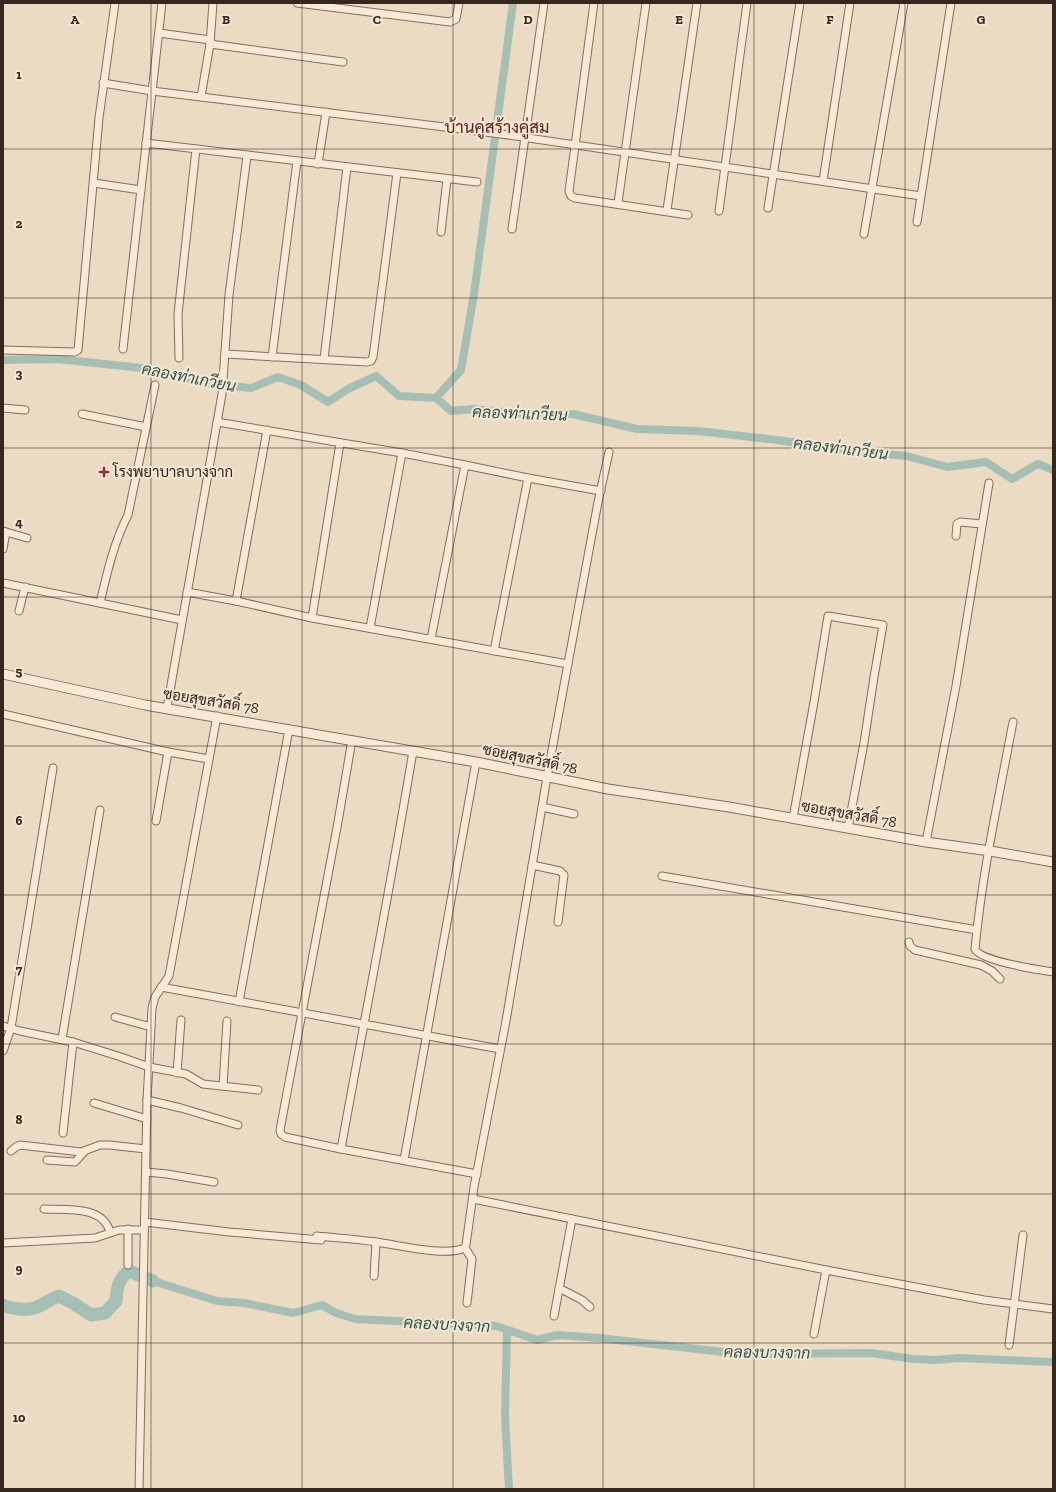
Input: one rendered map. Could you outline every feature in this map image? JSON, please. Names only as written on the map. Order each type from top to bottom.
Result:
[{"type":"street","points":[[3,350],[75,352],[78,350],[103,83],[115,3]]},
{"type":"street","points":[[123,349],[162,3]]},
{"type":"street","points":[[201,97],[210,42],[213,3]]},
{"type":"street","points":[[297,3],[450,22],[456,19],[459,3]]},
{"type":"street","points":[[512,230],[544,3]]},
{"type":"street","points":[[594,3],[574,145],[569,191],[570,194],[575,198],[667,210],[688,215]]},
{"type":"street","points":[[618,203],[646,3]]},
{"type":"street","points":[[667,210],[697,3]]},
{"type":"street","points":[[719,211],[747,3]]},
{"type":"street","points":[[768,208],[800,3]]},
{"type":"street","points":[[823,181],[850,3]]},
{"type":"street","points":[[864,234],[904,3]]},
{"type":"street","points":[[917,222],[951,3]]},
{"type":"street","points":[[159,32],[210,42],[343,62]]},
{"type":"street","points":[[103,83],[152,91],[500,134],[921,196]]},
{"type":"street","points":[[318,164],[326,112]]},
{"type":"street","points":[[146,143],[297,162],[477,182]]},
{"type":"street","points":[[179,358],[178,314],[196,149]]},
{"type":"street","points":[[167,708],[208,466],[222,394],[229,295],[247,156]]},
{"type":"street","points":[[272,356],[297,162]]},
{"type":"street","points":[[324,359],[347,167]]},
{"type":"street","points":[[225,354],[367,362],[372,359],[397,173]]},
{"type":"street","points":[[441,232],[447,179]]},
{"type":"street","points":[[94,183],[140,190]]},
{"type":"street","points":[[100,603],[108,568],[128,515],[155,385]]},
{"type":"street","points":[[3,408],[25,410]]},
{"type":"street","points":[[82,414],[146,427]]},
{"type":"street","points":[[217,422],[402,453],[601,491]]},
{"type":"street","points":[[236,601],[267,430]]},
{"type":"street","points":[[312,618],[340,443]]},
{"type":"street","points":[[467,1303],[472,1259],[465,1248],[477,1174],[547,778],[609,452]]},
{"type":"street","points":[[370,628],[402,453]]},
{"type":"street","points":[[431,639],[465,465]]},
{"type":"street","points":[[494,651],[528,478]]},
{"type":"street","points":[[926,842],[956,686],[989,483]]},
{"type":"street","points":[[956,536],[957,524],[960,522],[982,524]]},
{"type":"street","points":[[3,549],[5,531],[27,538]]},
{"type":"street","points":[[3,582],[182,620]]},
{"type":"street","points":[[19,611],[25,587]]},
{"type":"street","points":[[187,592],[312,618],[568,664]]},
{"type":"street","points":[[793,818],[828,616],[883,625],[864,743],[848,828]]},
{"type":"street","name":"ซอยสุขสวัสดิ์ 78","points":[[3,674],[167,708],[476,762],[547,778],[608,789],[728,807],[926,842],[1046,861]]},
{"type":"street","points":[[3,714],[168,752],[209,759]]},
{"type":"street","points":[[139,1489],[147,1100],[150,1027],[155,997],[169,976],[217,716]]},
{"type":"street","points":[[971,962],[976,952],[977,930],[1013,722]]},
{"type":"street","points":[[239,1002],[288,729]]},
{"type":"street","points":[[352,740],[280,1130],[281,1134],[285,1137],[341,1149],[477,1174]]},
{"type":"street","points":[[341,1149],[414,751]]},
{"type":"street","points":[[156,821],[168,752]]},
{"type":"street","points":[[404,1160],[476,762]]},
{"type":"street","points":[[3,1051],[11,1028],[52,768]]},
{"type":"street","points":[[542,807],[574,814]]},
{"type":"street","points":[[62,1039],[100,810]]},
{"type":"street","points":[[532,865],[560,871],[564,874],[558,922]]},
{"type":"street","points":[[662,876],[977,930]]},
{"type":"street","points":[[909,942],[910,946],[915,950],[971,962],[988,968],[1000,979]]},
{"type":"street","points":[[976,952],[1022,967],[1053,972]]},
{"type":"street","points":[[161,987],[500,1049]]},
{"type":"street","points":[[115,1017],[150,1027]]},
{"type":"street","points":[[177,1073],[181,1020]]},
{"type":"street","points":[[223,1086],[227,1021]]},
{"type":"street","points":[[3,1026],[73,1042],[149,1067],[190,1076],[203,1084],[258,1090]]},
{"type":"street","points":[[62,1134],[73,1042]]},
{"type":"street","points":[[147,1100],[181,1108],[238,1125]]},
{"type":"street","points":[[94,1103],[147,1119]]},
{"type":"street","points":[[11,1151],[20,1145],[85,1152]]},
{"type":"street","points":[[47,1160],[75,1162],[85,1152],[100,1145],[146,1149]]},
{"type":"street","points":[[146,1172],[214,1182]]},
{"type":"street","points":[[473,1199],[826,1270],[980,1299],[1053,1309]]},
{"type":"street","points":[[44,1209],[88,1212],[105,1221],[110,1232]]},
{"type":"street","points":[[554,1316],[572,1219]]},
{"type":"street","points":[[145,1222],[228,1232],[357,1244]]},
{"type":"street","points":[[3,1243],[95,1238],[110,1232],[128,1229],[144,1230]]},
{"type":"street","points":[[128,1229],[128,1265]]},
{"type":"street","points":[[1009,1344],[1023,1235]]},
{"type":"street","points":[[317,1236],[376,1242],[409,1248],[451,1251],[465,1248]]},
{"type":"street","points":[[374,1276],[376,1242]]},
{"type":"street","points":[[814,1334],[826,1270]]},
{"type":"street","points":[[560,1288],[582,1300],[590,1307]]},
{"type":"waterway","points":[[436,398],[461,370],[474,294],[513,3]]},
{"type":"waterway","name":"คลองท่าเกวียน","points":[[3,360],[57,359],[142,368],[213,384],[251,388],[278,377],[301,385],[328,402],[348,389],[376,376],[399,396],[436,398],[451,411],[473,409],[523,414],[573,414],[637,429],[698,431],[777,440],[862,452],[907,456],[947,467],[986,462],[1012,479],[1038,464],[1053,470]]},
{"type":"waterway","name":"คลองบางจาก","points":[[3,1305],[29,1309],[37,1307],[59,1296],[91,1315],[105,1313],[116,1301],[120,1281],[129,1271],[153,1281]]},
{"type":"waterway","name":"คลองบางจาก","points":[[153,1281],[217,1301],[244,1303],[293,1313],[322,1305],[336,1313],[355,1319],[496,1326],[537,1340],[557,1335],[599,1338],[742,1354],[872,1353],[913,1359],[935,1360],[959,1358],[1053,1362]]},
{"type":"waterway","points":[[507,1330],[505,1417],[509,1489]]},
{"type":"place","name":"โรงพยาบาลบางจาก","points":[[104,472]]},
{"type":"district","name":"บ้านคู่สร้างคู่สม","points":[[497,127]]}]
